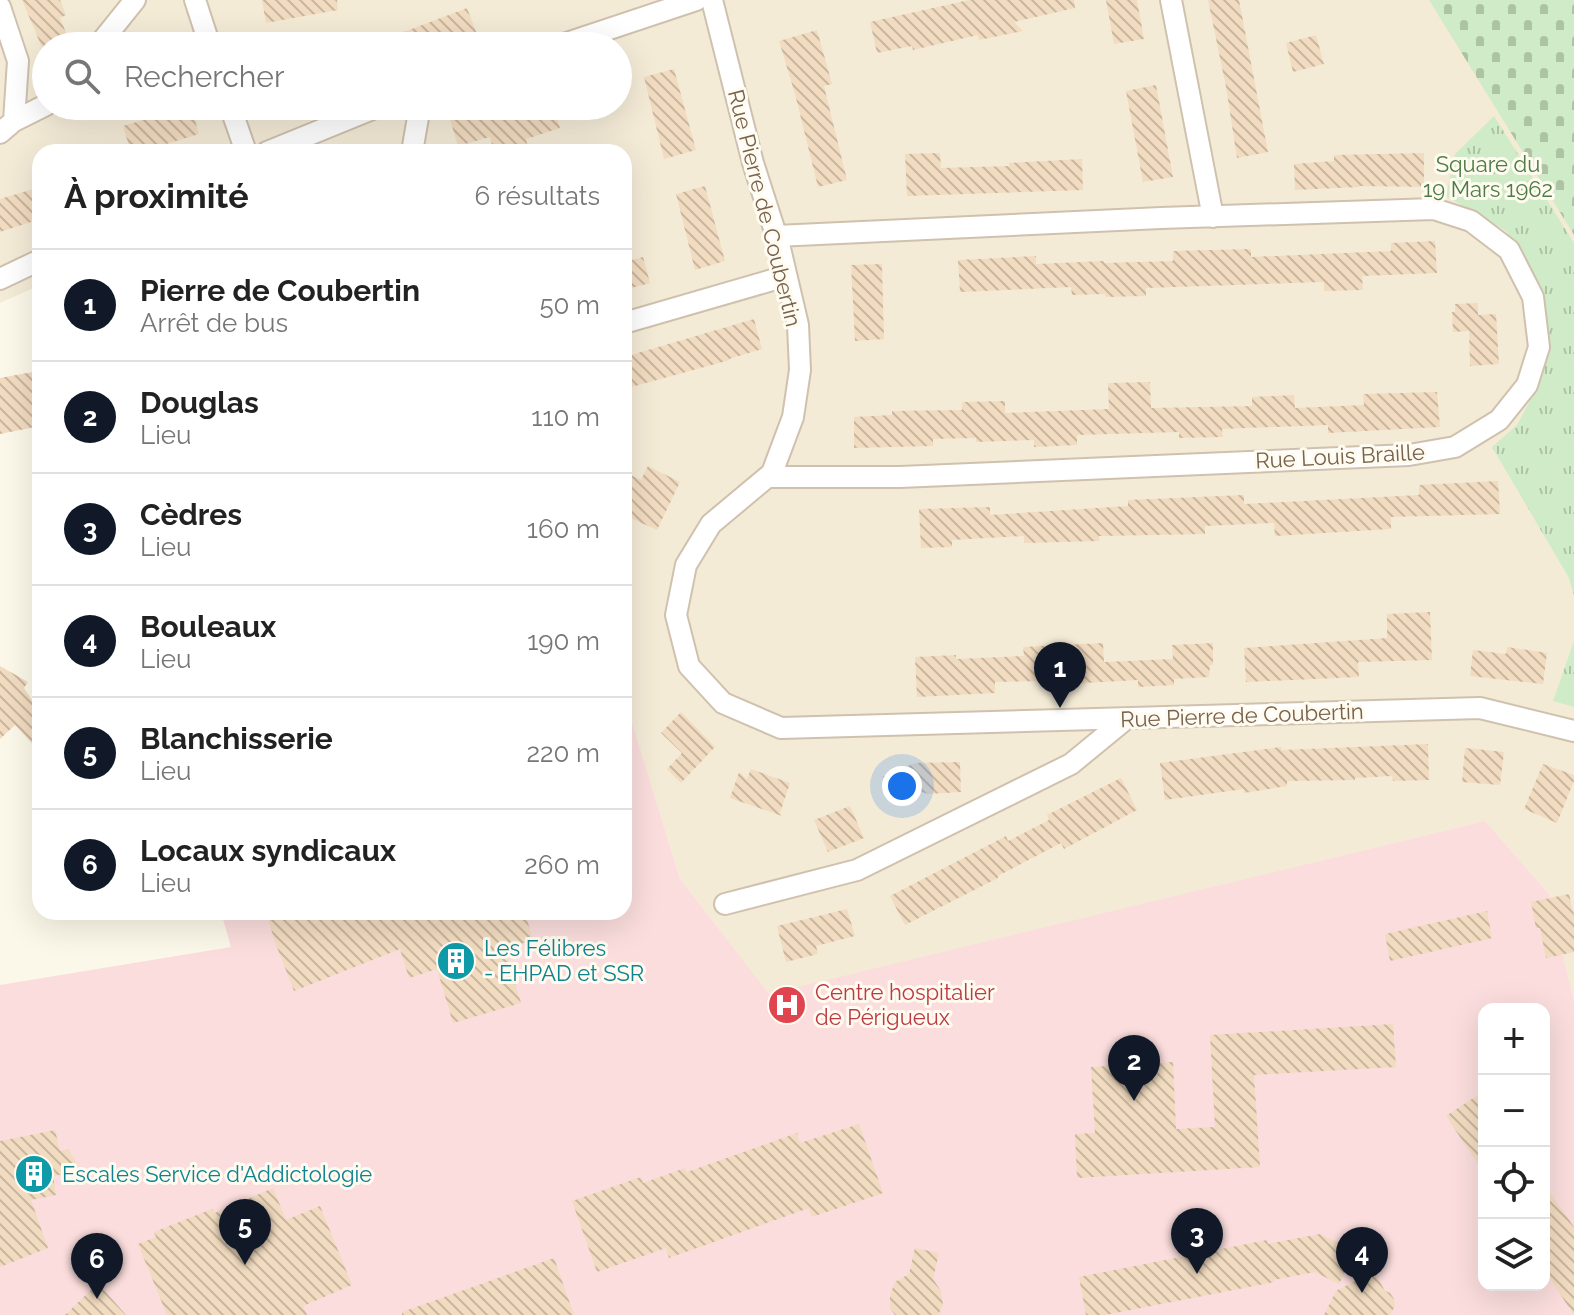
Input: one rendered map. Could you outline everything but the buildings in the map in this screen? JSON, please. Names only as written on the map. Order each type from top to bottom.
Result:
[{"type":"street","points":[[109,32],[135,0]]},
{"type":"street","points":[[195,0],[205,32]]},
{"type":"street","points":[[600,32],[696,0]]},
{"type":"street","name":"Rue Pierre de Coubertin","points":[[712,0],[798,325],[800,370],[793,417],[772,473],[711,524],[686,565],[676,615],[689,666],[723,703],[781,728],[1480,708],[1574,731]]},
{"type":"street","points":[[1171,0],[1213,217]]},
{"type":"street","points":[[0,7],[18,61],[7,127]]},
{"type":"street","points":[[7,127],[32,113]]},
{"type":"street","points":[[235,120],[243,144]]},
{"type":"street","points":[[287,144],[346,120]]},
{"type":"street","points":[[413,144],[418,120]]},
{"type":"street","name":"Rue Louis Braille","points":[[768,477],[900,477],[1409,455],[1455,447],[1499,420],[1527,385],[1539,347],[1533,297],[1509,250],[1471,221],[1434,209],[776,236]]},
{"type":"street","points":[[0,279],[32,264]]},
{"type":"street","points":[[632,321],[786,276]]},
{"type":"street","points":[[725,904],[857,870],[1071,764],[1127,718]]},
{"type":"shaded area","points":[[0,0],[1430,0],[1574,230],[1574,1002],[1549,894],[1485,821],[769,995],[680,879],[632,722],[632,144],[32,144],[32,289],[0,303]]},
{"type":"shaded area","name":"Centre hospitalier de Périgueux","points":[[632,722],[680,879],[769,994],[1485,821],[1549,894],[1574,1002],[1574,1315],[0,1315],[0,985],[231,947],[223,920],[632,920]]},
{"type":"green space","points":[[1429,0],[1574,0],[1574,235]]},
{"type":"green space","name":"Square du 19 Mars 1962","points":[[1494,116],[1574,243],[1574,596],[1569,578],[1492,447],[1517,425],[1538,386],[1542,317],[1533,272],[1506,231],[1446,196],[1455,154]]},
{"type":"green space","points":[[1574,641],[1574,707],[1553,701]]},
{"type":"place","name":"Pierre de Coubertin","points":[[1060,708]]},
{"type":"place","name":"Les Félibres - EHPAD et SSR","points":[[456,961]]},
{"type":"place","name":"Centre hospitalier de Périgueux","points":[[787,1005]]},
{"type":"place","name":"Douglas","points":[[1134,1101]]},
{"type":"place","name":"Escales Service d'Addictologie","points":[[34,1174]]},
{"type":"place","name":"Blanchisserie","points":[[245,1265]]},
{"type":"place","name":"Cèdres","points":[[1197,1274]]},
{"type":"place","name":"Bouleaux","points":[[1362,1293]]},
{"type":"place","name":"Locaux syndicaux","points":[[97,1299]]}]
